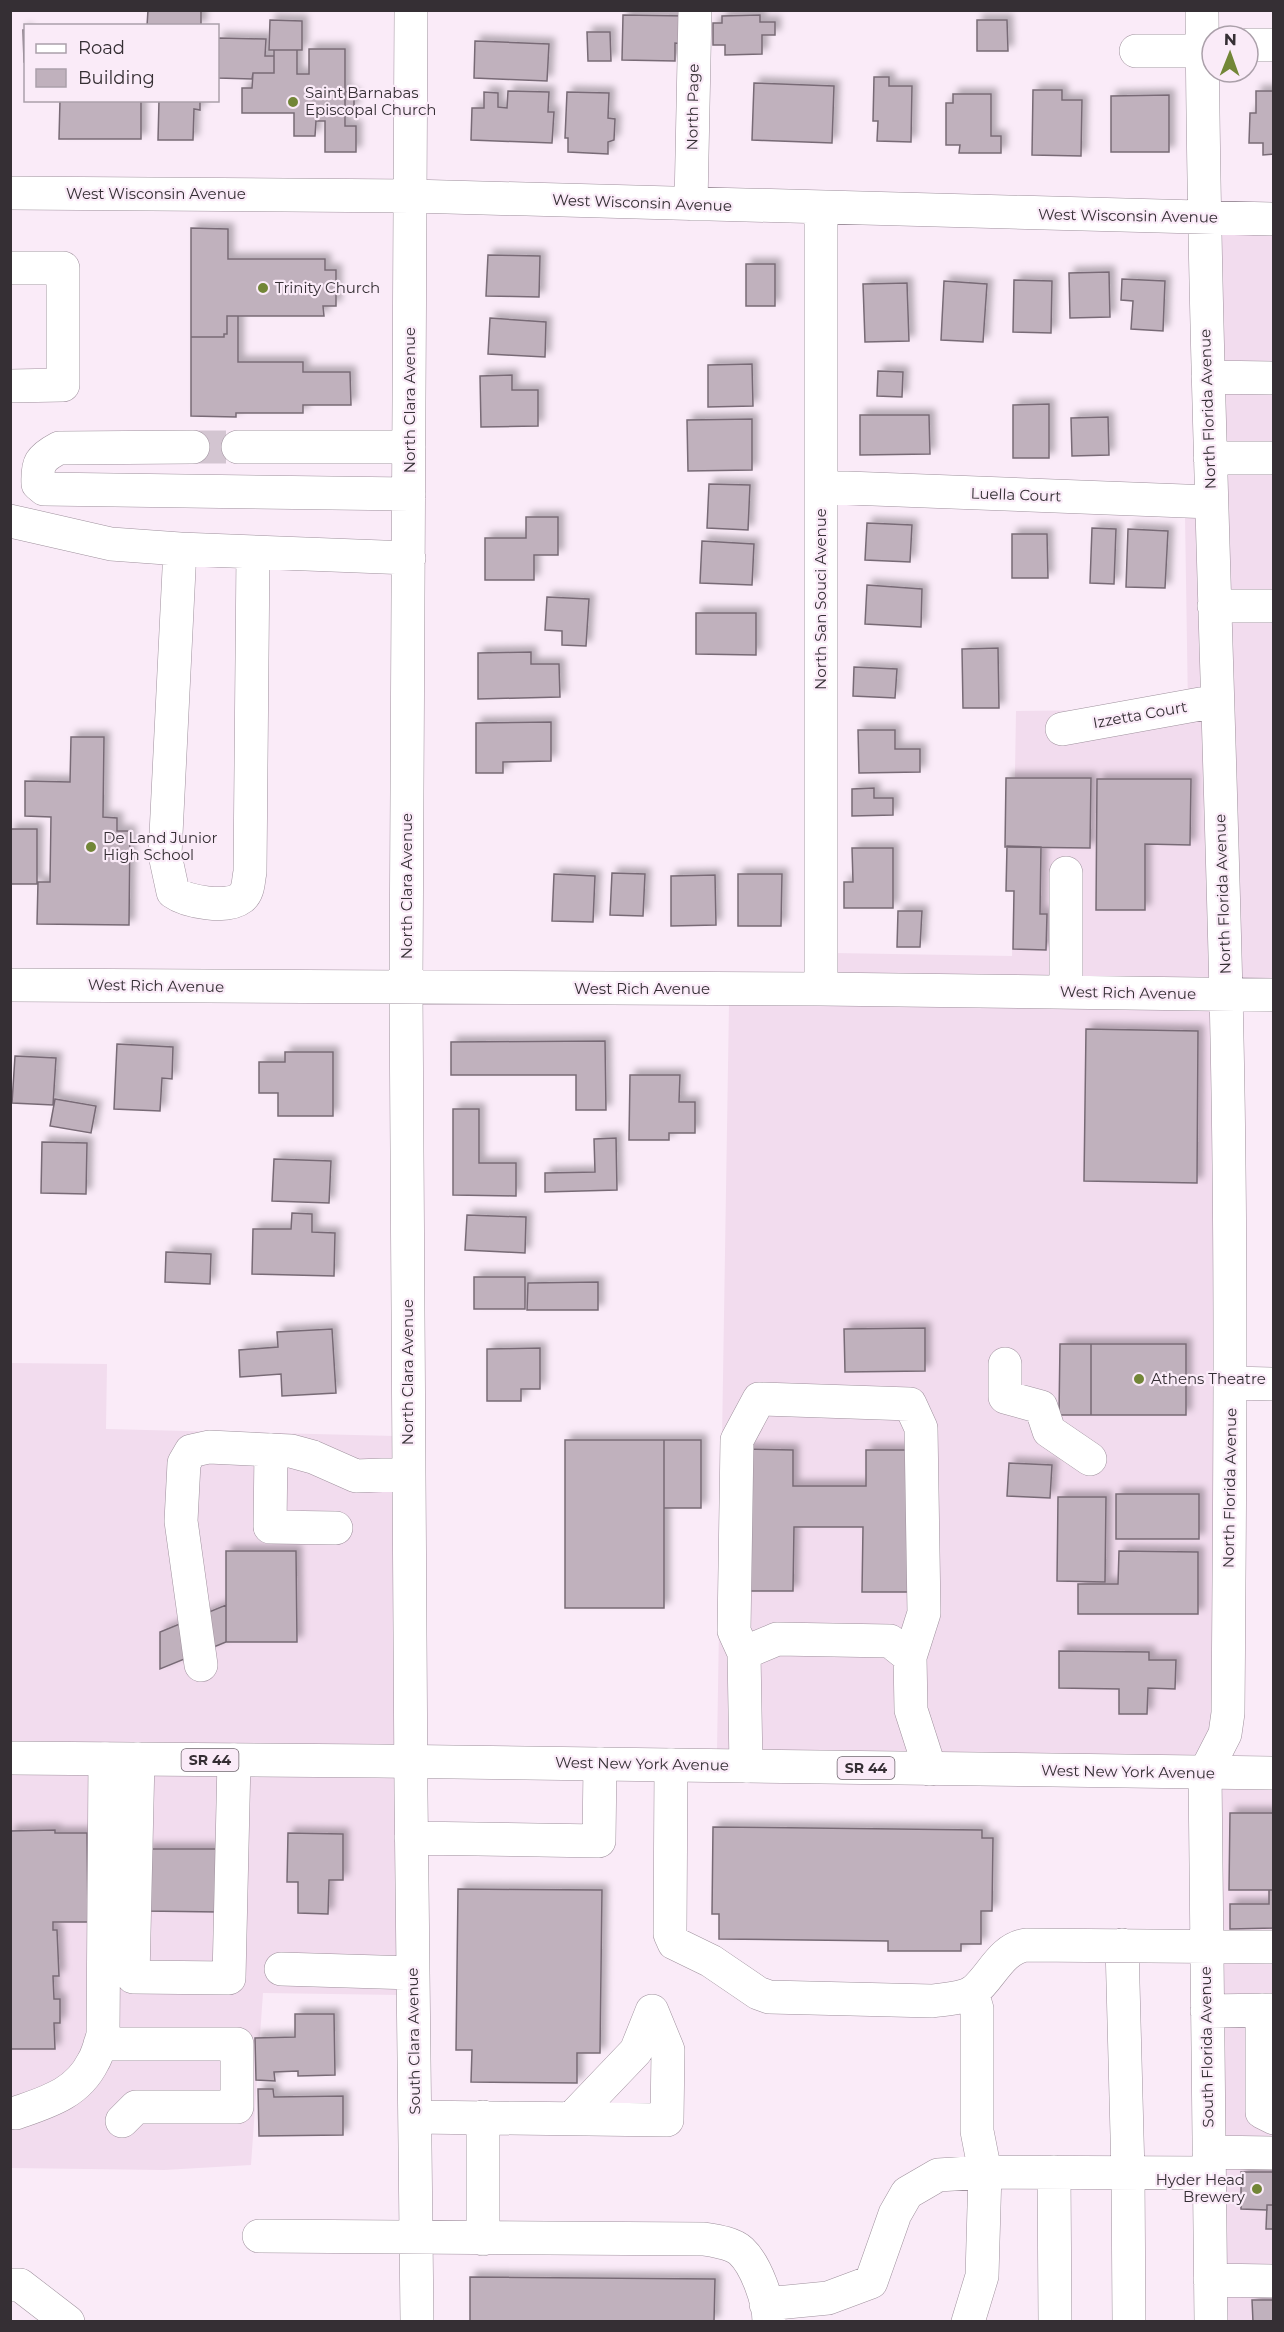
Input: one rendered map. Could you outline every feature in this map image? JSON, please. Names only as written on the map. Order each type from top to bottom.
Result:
[{"type":"street","name":"North Clara Avenue","points":[[410,1761],[406,988],[411,10]]},
{"type":"street","name":"North Page","points":[[691,204],[695,10]]},
{"type":"street","points":[[1136,51],[1200,48]]},
{"type":"street","name":"North Florida Avenue","points":[[1205,84],[1203,218],[1226,994],[1231,1383],[1228,1713],[1225,1734],[1205,1773]]},
{"type":"street","name":"West Wisconsin Avenue","points":[[10,193],[411,196],[1274,219]]},
{"type":"street","name":"North San Souci Avenue","points":[[821,989],[822,208]]},
{"type":"street","points":[[10,268],[63,268],[63,385],[10,386]]},
{"type":"street","points":[[1208,377],[1274,378]]},
{"type":"street","points":[[193,447],[59,448],[45,455],[37,469],[38,484],[44,489],[409,494]]},
{"type":"street","points":[[238,447],[409,447]]},
{"type":"street","points":[[1210,458],[1274,458]]},
{"type":"street","name":"Luella Court","points":[[821,487],[1211,501]]},
{"type":"street","points":[[10,521],[111,544],[409,558]]},
{"type":"street","points":[[180,549],[165,855],[174,892],[182,898],[214,903],[239,900],[246,892],[250,872],[253,552]]},
{"type":"street","points":[[1214,606],[1274,606]]},
{"type":"street","name":"Izzetta Court","points":[[1062,729],[1217,701]]},
{"type":"street","points":[[1066,873],[1066,992]]},
{"type":"street","name":"West Rich Avenue","points":[[10,985],[1274,994]]},
{"type":"street","points":[[1005,1364],[1005,1397],[1041,1407],[1048,1431],[1090,1459]]},
{"type":"street","points":[[1231,1383],[1274,1384]]},
{"type":"street","points":[[747,1766],[744,1653],[734,1630],[738,1440],[759,1399],[910,1404],[921,1428],[924,1613],[910,1657],[911,1710],[930,1769]]},
{"type":"street","points":[[201,1665],[181,1521],[184,1462],[191,1451],[209,1447],[291,1451],[313,1457],[356,1476],[409,1474]]},
{"type":"street","points":[[271,1450],[270,1527],[336,1528]]},
{"type":"street","points":[[744,1653],[777,1640],[890,1641],[910,1657]]},
{"type":"street","name":"West New York Avenue","points":[[10,1758],[1274,1773]]},
{"type":"street","points":[[16,2113],[63,2096],[82,2079],[94,2062],[103,2035],[105,1759]]},
{"type":"street","points":[[138,1759],[134,1977],[229,1978],[234,1760]]},
{"type":"street","name":"South Clara Avenue","points":[[410,1761],[417,2322]]},
{"type":"street","points":[[411,1838],[599,1841],[600,1764]]},
{"type":"street","points":[[671,1765],[670,1934],[674,1943],[711,1961],[758,1993],[769,1997],[932,2001],[956,1998],[972,1992],[1009,1951],[1018,1946],[1274,1947]]},
{"type":"street","name":"South Florida Avenue","points":[[1205,1773],[1211,2322]]},
{"type":"street","points":[[1122,1945],[1129,2322]]},
{"type":"street","points":[[281,1969],[413,1973]]},
{"type":"street","points":[[968,2322],[982,2276],[985,2172],[977,2131],[977,2009],[972,1992]]},
{"type":"street","points":[[1207,2010],[1268,2010],[1262,2112],[1274,2118]]},
{"type":"street","points":[[100,2044],[237,2044],[237,2108],[136,2108],[122,2121]]},
{"type":"street","points":[[415,2117],[572,2118]]},
{"type":"street","points":[[483,2117],[483,2239]]},
{"type":"street","points":[[259,2236],[704,2239],[740,2250],[757,2273],[768,2313],[826,2310],[871,2282],[895,2214],[907,2193],[938,2175],[985,2172],[1128,2173],[1274,2153]]},
{"type":"street","points":[[1054,2172],[1055,2322]]},
{"type":"street","points":[[1210,2280],[1274,2281]]},
{"type":"street","points":[[10,2285],[20,2285],[68,2322]]},
{"type":"shaded area","points":[[1217,234],[1273,234],[1273,591],[1227,590]]},
{"type":"shaded area","points":[[1185,516],[1198,516],[1212,979],[834,975],[834,953],[1012,956],[1016,711],[1188,709]]},
{"type":"shaded area","points":[[1228,620],[1273,621],[1273,980],[1239,979]]},
{"type":"shaded area","points":[[729,1004],[1213,1009],[1218,1383],[1212,1729],[1197,1758],[717,1751]]},
{"type":"shaded area","points":[[11,1363],[107,1364],[106,1429],[395,1436],[397,1746],[11,1743]]},
{"type":"shaded area","points":[[11,1773],[397,1776],[400,1995],[263,1993],[251,2165],[164,2170],[11,2168]]},
{"type":"shaded area","points":[[1218,1788],[1273,1788],[1273,2138],[1222,2138]]},
{"type":"shaded area","points":[[1222,2168],[1273,2168],[1273,2321],[1224,2321]]},
{"type":"building","points":[[148,10],[201,10],[201,24],[147,24]]},
{"type":"building","points":[[623,15],[686,16],[685,44],[675,43],[675,61],[622,60]]},
{"type":"building","points":[[760,15],[760,22],[775,22],[775,35],[762,35],[762,54],[725,55],[725,45],[713,45],[713,23],[722,23],[722,16]]},
{"type":"building","points":[[270,20],[302,21],[302,50],[269,50]]},
{"type":"building","points":[[977,20],[1007,20],[1008,51],[977,51]]},
{"type":"building","points":[[587,32],[610,32],[611,61],[588,61]]},
{"type":"building","points":[[219,38],[266,39],[265,56],[274,56],[274,73],[253,73],[252,79],[219,78]]},
{"type":"building","points":[[475,41],[549,44],[547,81],[474,78]]},
{"type":"building","name":"Saint Barnabas Episcopal Church","points":[[309,49],[345,49],[345,126],[356,126],[356,152],[325,152],[325,121],[316,121],[315,136],[294,136],[294,113],[242,113],[242,88],[252,88],[253,73],[274,73],[274,50],[297,50],[297,74],[309,74]]},
{"type":"building","points":[[874,77],[889,77],[889,86],[912,86],[911,142],[877,141],[878,121],[873,121]]},
{"type":"building","points":[[754,83],[834,86],[832,143],[752,140]]},
{"type":"building","points":[[1033,90],[1062,90],[1062,100],[1082,100],[1081,156],[1032,155]]},
{"type":"building","points":[[345,91],[354,95],[354,107],[345,114]]},
{"type":"building","points":[[508,91],[549,92],[548,112],[554,112],[552,143],[471,140],[472,108],[484,108],[484,92],[498,93],[498,107],[507,108]]},
{"type":"building","points":[[1256,91],[1274,91],[1274,154],[1263,155],[1263,143],[1249,143],[1250,113],[1256,113]]},
{"type":"building","points":[[567,92],[609,93],[608,118],[615,119],[614,140],[608,142],[608,154],[568,152],[568,138],[565,138]]},
{"type":"building","points":[[953,94],[991,94],[991,136],[1001,136],[1001,153],[959,153],[960,145],[946,145],[946,103],[953,103]]},
{"type":"building","points":[[1169,95],[1169,152],[1111,152],[1111,96]]},
{"type":"building","points":[[60,102],[141,102],[141,139],[59,139]]},
{"type":"building","points":[[159,102],[200,102],[200,110],[194,109],[193,140],[158,140]]},
{"type":"building","name":"Trinity Church","points":[[191,228],[228,229],[228,259],[325,259],[325,270],[336,270],[336,306],[323,306],[324,316],[227,316],[227,334],[224,334],[224,337],[191,337]]},
{"type":"building","points":[[488,255],[540,256],[539,297],[486,296]]},
{"type":"building","points":[[746,264],[775,264],[775,306],[746,306]]},
{"type":"building","points":[[1109,272],[1110,317],[1070,318],[1069,273]]},
{"type":"building","points":[[1122,279],[1165,281],[1163,331],[1131,329],[1133,301],[1121,300]]},
{"type":"building","points":[[1014,280],[1052,281],[1051,333],[1013,332]]},
{"type":"building","points":[[944,281],[987,284],[983,342],[941,340]]},
{"type":"building","points":[[907,283],[909,341],[865,342],[863,284]]},
{"type":"building","points":[[227,316],[238,316],[238,362],[303,362],[303,372],[350,372],[351,405],[303,405],[303,413],[236,413],[236,417],[191,416],[191,337],[224,337],[224,334],[227,334]]},
{"type":"building","points":[[490,318],[546,322],[545,357],[488,354]]},
{"type":"building","points":[[752,364],[753,406],[708,407],[708,365]]},
{"type":"building","points":[[878,371],[903,372],[902,397],[877,396]]},
{"type":"building","points":[[512,375],[512,390],[538,390],[538,426],[481,427],[480,376]]},
{"type":"building","points":[[1049,404],[1049,458],[1013,458],[1013,405]]},
{"type":"building","points":[[860,415],[929,415],[930,454],[860,455]]},
{"type":"building","points":[[1108,417],[1109,455],[1072,456],[1071,418]]},
{"type":"building","points":[[752,419],[752,470],[688,471],[687,420]]},
{"type":"building","points":[[709,484],[750,485],[748,530],[707,528]]},
{"type":"building","points":[[526,517],[558,517],[558,555],[534,555],[534,580],[485,580],[485,538],[526,538]]},
{"type":"building","points":[[867,523],[912,525],[910,562],[865,560]]},
{"type":"building","points":[[1092,528],[1116,529],[1114,584],[1090,583]]},
{"type":"building","points":[[1128,529],[1168,531],[1165,588],[1126,587]]},
{"type":"building","points":[[1012,534],[1047,534],[1048,578],[1012,578]]},
{"type":"building","points":[[702,541],[754,544],[752,585],[700,583]]},
{"type":"building","points":[[867,585],[922,589],[921,627],[865,624]]},
{"type":"building","points":[[547,597],[589,599],[586,646],[562,645],[562,631],[545,630]]},
{"type":"building","points":[[696,613],[756,613],[756,655],[696,654]]},
{"type":"building","points":[[998,648],[999,708],[963,708],[962,649]]},
{"type":"building","points":[[531,652],[531,664],[559,664],[560,697],[478,699],[478,653]]},
{"type":"building","points":[[854,667],[897,669],[895,698],[853,696]]},
{"type":"building","points":[[551,722],[551,761],[503,762],[503,773],[476,773],[476,723]]},
{"type":"building","points":[[858,730],[895,730],[895,749],[920,749],[920,772],[859,773]]},
{"type":"building","points":[[71,737],[104,737],[103,817],[117,818],[117,831],[130,831],[129,925],[37,924],[38,882],[50,882],[51,817],[25,816],[25,781],[70,782]]},
{"type":"building","points":[[1006,778],[1091,778],[1090,848],[1005,847]]},
{"type":"building","points":[[1097,779],[1191,779],[1190,845],[1145,844],[1145,910],[1096,910]]},
{"type":"building","points":[[874,788],[874,798],[893,798],[893,815],[852,816],[852,789]]},
{"type":"building","points":[[10,829],[37,829],[37,884],[10,884]]},
{"type":"building","points":[[1007,846],[1041,847],[1040,914],[1047,914],[1046,950],[1013,949],[1014,891],[1006,891]]},
{"type":"building","points":[[852,848],[893,848],[893,908],[844,908],[844,882],[853,882]]},
{"type":"building","points":[[612,873],[645,874],[643,916],[610,915]]},
{"type":"building","points":[[554,874],[595,876],[593,922],[552,921]]},
{"type":"building","points":[[738,874],[782,874],[781,926],[738,926]]},
{"type":"building","points":[[715,875],[716,925],[671,926],[671,876]]},
{"type":"building","points":[[898,911],[922,911],[920,947],[897,947]]},
{"type":"building","points":[[1086,1029],[1198,1031],[1197,1183],[1084,1181]]},
{"type":"building","points":[[605,1041],[606,1110],[576,1110],[576,1075],[451,1075],[451,1042]]},
{"type":"building","points":[[117,1044],[173,1047],[172,1079],[162,1078],[160,1111],[114,1109]]},
{"type":"building","points":[[285,1052],[333,1052],[333,1116],[278,1116],[278,1093],[259,1093],[259,1062],[285,1062]]},
{"type":"building","points":[[15,1056],[56,1058],[53,1105],[12,1103]]},
{"type":"building","points":[[630,1075],[680,1075],[679,1102],[695,1102],[695,1133],[669,1133],[669,1140],[629,1140]]},
{"type":"building","points":[[55,1099],[96,1106],[91,1133],[50,1126]]},
{"type":"building","points":[[453,1109],[479,1109],[479,1163],[516,1163],[516,1196],[453,1195]]},
{"type":"building","points":[[616,1138],[617,1190],[545,1192],[545,1173],[595,1172],[594,1139]]},
{"type":"building","points":[[42,1142],[87,1143],[86,1194],[41,1193]]},
{"type":"building","points":[[274,1159],[331,1161],[329,1203],[272,1201]]},
{"type":"building","points":[[292,1213],[312,1214],[312,1232],[335,1233],[334,1276],[252,1274],[253,1229],[291,1229]]},
{"type":"building","points":[[467,1215],[526,1217],[525,1253],[465,1250]]},
{"type":"building","points":[[166,1252],[211,1254],[210,1284],[165,1282]]},
{"type":"building","points":[[474,1277],[525,1277],[525,1309],[474,1309]]},
{"type":"building","points":[[598,1282],[598,1310],[527,1310],[528,1283]]},
{"type":"building","points":[[925,1328],[925,1371],[845,1372],[844,1329]]},
{"type":"building","points":[[332,1329],[336,1393],[282,1396],[281,1374],[240,1377],[239,1350],[278,1347],[277,1332]]},
{"type":"building","points":[[1060,1344],[1091,1344],[1091,1415],[1059,1415]]},
{"type":"building","name":"Athens Theatre","points":[[1091,1344],[1186,1344],[1186,1415],[1091,1415]]},
{"type":"building","points":[[540,1348],[540,1389],[521,1389],[521,1401],[487,1401],[487,1349]]},
{"type":"building","points":[[565,1440],[664,1440],[664,1608],[565,1608]]},
{"type":"building","points":[[664,1440],[701,1440],[701,1508],[664,1508]]},
{"type":"building","points":[[743,1449],[793,1450],[793,1486],[866,1486],[866,1450],[910,1450],[908,1592],[862,1592],[863,1527],[794,1527],[793,1591],[742,1591]]},
{"type":"building","points":[[1009,1463],[1052,1465],[1050,1498],[1007,1496]]},
{"type":"building","points":[[1116,1494],[1199,1494],[1199,1539],[1116,1539]]},
{"type":"building","points":[[1058,1497],[1106,1497],[1105,1582],[1057,1581]]},
{"type":"building","points":[[226,1551],[296,1551],[297,1642],[226,1642]]},
{"type":"building","points":[[1119,1551],[1198,1552],[1198,1614],[1078,1614],[1078,1584],[1118,1584]]},
{"type":"building","points":[[226,1605],[226,1642],[160,1669],[160,1632]]},
{"type":"building","points":[[1059,1651],[1149,1652],[1149,1660],[1176,1660],[1175,1689],[1148,1688],[1147,1714],[1119,1714],[1119,1689],[1059,1688]]},
{"type":"building","points":[[1230,1813],[1274,1813],[1274,1890],[1229,1890]]},
{"type":"building","points":[[713,1827],[982,1830],[982,1838],[993,1838],[992,1911],[981,1911],[981,1944],[961,1944],[961,1951],[888,1951],[888,1941],[719,1939],[719,1914],[712,1914]]},
{"type":"building","points":[[55,1830],[55,1833],[87,1833],[88,1922],[53,1922],[53,1930],[57,1930],[59,1976],[53,1976],[54,1999],[60,1999],[60,2023],[54,2023],[55,2049],[10,2049],[10,1831]]},
{"type":"building","points":[[288,1833],[343,1834],[343,1880],[329,1880],[328,1914],[298,1913],[298,1882],[287,1882]]},
{"type":"building","points":[[145,1849],[218,1849],[218,1912],[145,1911]]},
{"type":"building","points":[[458,1889],[602,1890],[600,2053],[577,2053],[577,2083],[471,2082],[472,2050],[456,2050]]},
{"type":"building","points":[[1269,1890],[1274,1890],[1274,1928],[1230,1929],[1230,1904],[1269,1904]]},
{"type":"building","points":[[295,2014],[334,2014],[335,2075],[298,2076],[298,2071],[274,2072],[275,2081],[256,2080],[255,2038],[295,2037]]},
{"type":"building","points":[[258,2089],[273,2089],[274,2097],[343,2096],[343,2135],[259,2136]]},
{"type":"building","name":"Hyder Head Brewery","points":[[1241,2172],[1274,2172],[1274,2205],[1267,2205],[1267,2210],[1241,2209]]},
{"type":"building","points":[[1267,2205],[1274,2205],[1274,2229],[1266,2229]]},
{"type":"building","points":[[470,2277],[715,2279],[714,2322],[470,2322]]},
{"type":"building","points":[[1252,2300],[1274,2300],[1274,2322],[1253,2322]]},
{"type":"tunnel","points":[[193,447],[238,447]]},
{"type":"place","name":"Saint Barnabas Episcopal Church","points":[[293,102]]},
{"type":"place","name":"Trinity Church","points":[[263,288]]},
{"type":"place","name":"De Land Junior High School","points":[[91,847]]},
{"type":"place","name":"Athens Theatre","points":[[1139,1379]]},
{"type":"place","name":"Hyder Head Brewery","points":[[1257,2189]]}]
